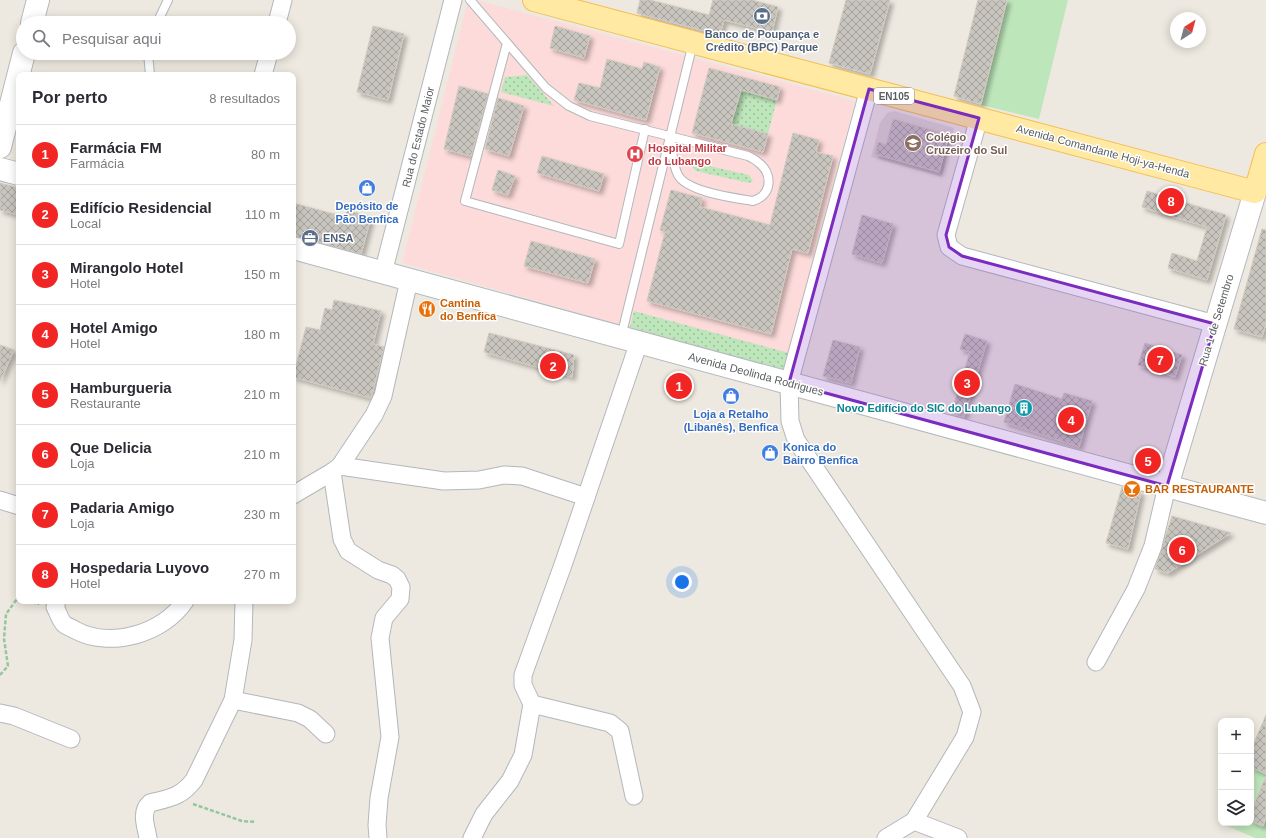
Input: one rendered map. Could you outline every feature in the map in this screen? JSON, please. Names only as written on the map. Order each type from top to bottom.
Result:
[{"type":"main road","name":"Avenida Comandante Hoji-ya-Henda","points":[[534,0],[1261,193]]},
{"type":"main road","name":"Rua 1 de Setembro","points":[[1261,193],[1266,154]]},
{"type":"street","points":[[34,16],[38,0]]},
{"type":"street","points":[[279,16],[283,0]]},
{"type":"street","name":"Rua do Estado Maior","points":[[384,273],[453,0]]},
{"type":"street","points":[[19,72],[22,60]]},
{"type":"street","points":[[264,72],[267,60]]},
{"type":"street","points":[[0,147],[16,84]]},
{"type":"street","points":[[869,89],[789,383],[790,421],[796,440],[962,686],[972,712],[965,737],[914,821],[886,838]]},
{"type":"street","points":[[979,118],[946,235],[950,247],[962,256],[1215,324]]},
{"type":"street","points":[[0,169],[16,173]]},
{"type":"street","name":"Rua 1 de Setembro","points":[[1167,486],[1215,324],[1261,193]]},
{"type":"street","name":"Avenida Deolinda Rodrigues","points":[[296,249],[1266,513]]},
{"type":"street","points":[[296,493],[336,469],[374,415],[383,396],[409,280]]},
{"type":"street","points":[[472,838],[484,814],[510,781],[523,756],[532,704],[523,685],[523,675],[586,497],[630,340]]},
{"type":"street","points":[[336,469],[444,481],[479,480],[504,475],[522,476],[586,497]]},
{"type":"street","points":[[336,469],[342,539],[348,551],[378,570],[392,575],[397,579],[401,587],[400,599],[384,618],[380,638],[390,737],[379,798],[377,825],[378,838]]},
{"type":"street","points":[[1096,662],[1136,589],[1153,546],[1167,486]]},
{"type":"street","points":[[0,500],[16,505]]},
{"type":"street","points":[[56,604],[55,607],[64,624],[84,635],[106,638],[136,636],[156,628],[177,613],[183,604]]},
{"type":"street","points":[[148,838],[144,814],[146,806],[150,803],[179,796],[187,790],[194,780],[233,700],[243,640],[244,604]]},
{"type":"street","points":[[233,700],[298,713],[310,719],[326,734]]},
{"type":"street","points":[[532,704],[610,723],[616,726],[620,731],[634,796]]},
{"type":"street","points":[[0,713],[14,716],[71,739]]},
{"type":"street","points":[[914,821],[958,838]]},
{"type":"lane","points":[[160,16],[168,0]]},
{"type":"lane","points":[[470,0],[546,88],[569,106],[590,116],[670,135],[748,156],[760,163],[767,172],[769,181],[767,191],[761,199],[753,201],[697,188],[685,183],[678,175],[670,135]]},
{"type":"lane","points":[[630,340],[670,135],[693,42]]},
{"type":"lane","points":[[507,43],[465,201],[619,244],[645,129]]},
{"type":"lane","points":[[149,60],[150,72]]},
{"type":"path","points":[[0,675],[8,666],[4,639],[6,614],[16,599]]},
{"type":"path","points":[[179,796],[198,807],[242,821],[256,822]]},
{"type":"highlighted area","points":[[869,89],[979,118],[946,235],[949,247],[962,256],[1215,324],[1167,486],[789,383]]},
{"type":"shaded area","name":"Hospital Militar do Lubango","points":[[468,0],[476,0],[855,101],[785,371],[402,263]]},
{"type":"shaded area","name":"Colégio Cruzeiro do Sul","points":[[894,111],[954,128],[942,177],[871,157],[880,123],[887,113]]},
{"type":"green space","points":[[1007,0],[1068,0],[1039,119],[981,105]]},
{"type":"green space","points":[[527,75],[554,106],[501,92],[505,77]]},
{"type":"green space","points":[[718,83],[777,99],[768,134],[697,115]]},
{"type":"green space","points":[[696,163],[749,175],[753,181],[749,183],[696,171],[691,166]]},
{"type":"green space","points":[[634,311],[789,353],[785,371],[630,327]]},
{"type":"green space","points":[[1266,715],[1266,838],[1255,838],[1227,826],[1254,826],[1254,743]]},
{"type":"building","points":[[640,0],[650,0],[709,15],[713,0],[752,0],[778,7],[772,32],[724,20],[720,35],[637,13]]},
{"type":"building","points":[[846,0],[890,0],[870,74],[829,63]]},
{"type":"building","points":[[978,0],[1007,0],[981,104],[954,96]]},
{"type":"building","points":[[373,26],[404,34],[388,100],[357,92]]},
{"type":"building","points":[[555,26],[590,36],[584,58],[550,48]]},
{"type":"building","points":[[607,59],[642,69],[644,62],[660,67],[646,120],[574,100],[579,83],[600,88]]},
{"type":"building","points":[[709,68],[780,87],[777,100],[741,90],[731,124],[768,134],[763,152],[692,133]]},
{"type":"building","points":[[459,86],[488,94],[471,156],[444,149]]},
{"type":"building","points":[[498,98],[524,106],[509,156],[485,149]]},
{"type":"building","name":"Colégio Cruzeiro do Sul","points":[[893,119],[949,135],[939,172],[875,154],[878,142],[886,145]]},
{"type":"building","points":[[793,133],[819,140],[816,152],[833,156],[808,253],[792,249],[771,334],[647,301],[665,232],[660,230],[671,190],[702,198],[700,207],[770,225]]},
{"type":"building","points":[[542,156],[604,174],[599,191],[537,173]]},
{"type":"building","points":[[498,170],[515,176],[508,195],[492,190]]},
{"type":"building","points":[[0,183],[16,187],[16,214],[0,210]]},
{"type":"building","points":[[1147,191],[1226,215],[1207,280],[1168,268],[1172,253],[1197,261],[1207,227],[1142,207]]},
{"type":"building","points":[[296,204],[345,217],[347,210],[371,217],[361,254],[296,237]]},
{"type":"building","points":[[862,215],[893,224],[882,263],[852,254]]},
{"type":"building","points":[[1262,229],[1266,230],[1266,323],[1262,337],[1234,329]]},
{"type":"building","points":[[531,241],[595,259],[588,283],[524,266]]},
{"type":"building","points":[[334,300],[381,311],[373,344],[384,347],[371,398],[296,378],[296,365],[306,327],[320,330],[325,308],[332,310]]},
{"type":"building","points":[[489,333],[574,355],[572,377],[484,352]]},
{"type":"building","points":[[965,334],[987,341],[964,417],[951,414],[970,352],[960,349]]},
{"type":"building","points":[[833,340],[860,347],[851,383],[823,376]]},
{"type":"building","points":[[1145,343],[1182,355],[1175,377],[1138,365]]},
{"type":"building","points":[[0,345],[14,350],[0,381]]},
{"type":"building","points":[[1015,384],[1062,399],[1064,393],[1092,401],[1079,447],[1004,422]]},
{"type":"building","points":[[1122,487],[1141,492],[1128,549],[1106,543]]},
{"type":"building","points":[[1172,516],[1231,533],[1168,573],[1155,569]]},
{"type":"building","points":[[1266,715],[1266,774],[1254,768],[1254,743]]},
{"type":"building","points":[[1266,776],[1266,818],[1263,826],[1254,822],[1254,805]]},
{"type":"place","name":"Banco de Poupança e Crédito (BPC) Parque","points":[[762,16]]},
{"type":"place","name":"Colégio Cruzeiro do Sul","points":[[913,143]]},
{"type":"place","name":"Hospital Militar do Lubango","points":[[635,154]]},
{"type":"place","name":"Depósito de Pão Benfica","points":[[367,188]]},
{"type":"place","name":"Hospedaria Luyovo","points":[[1171,201]]},
{"type":"place","name":"ENSA","points":[[310,238]]},
{"type":"place","name":"Cantina do Benfica","points":[[427,309]]},
{"type":"place","name":"Padaria Amigo","points":[[1160,360]]},
{"type":"place","name":"Edifício Residencial","points":[[553,366]]},
{"type":"place","name":"Mirangolo Hotel","points":[[967,383]]},
{"type":"place","name":"Farmácia FM","points":[[679,386]]},
{"type":"place","name":"Loja a Retalho (Libanês), Benfica","points":[[731,396]]},
{"type":"place","name":"Novo Edifício do SIC do Lubango","points":[[1024,408]]},
{"type":"place","name":"Hotel Amigo","points":[[1071,420]]},
{"type":"place","name":"Konica do Bairro Benfica","points":[[770,453]]},
{"type":"place","name":"Hamburgueria","points":[[1148,461]]},
{"type":"place","name":"BAR RESTAURANTE","points":[[1132,489]]},
{"type":"place","name":"Que Delicia","points":[[1182,550]]}]
